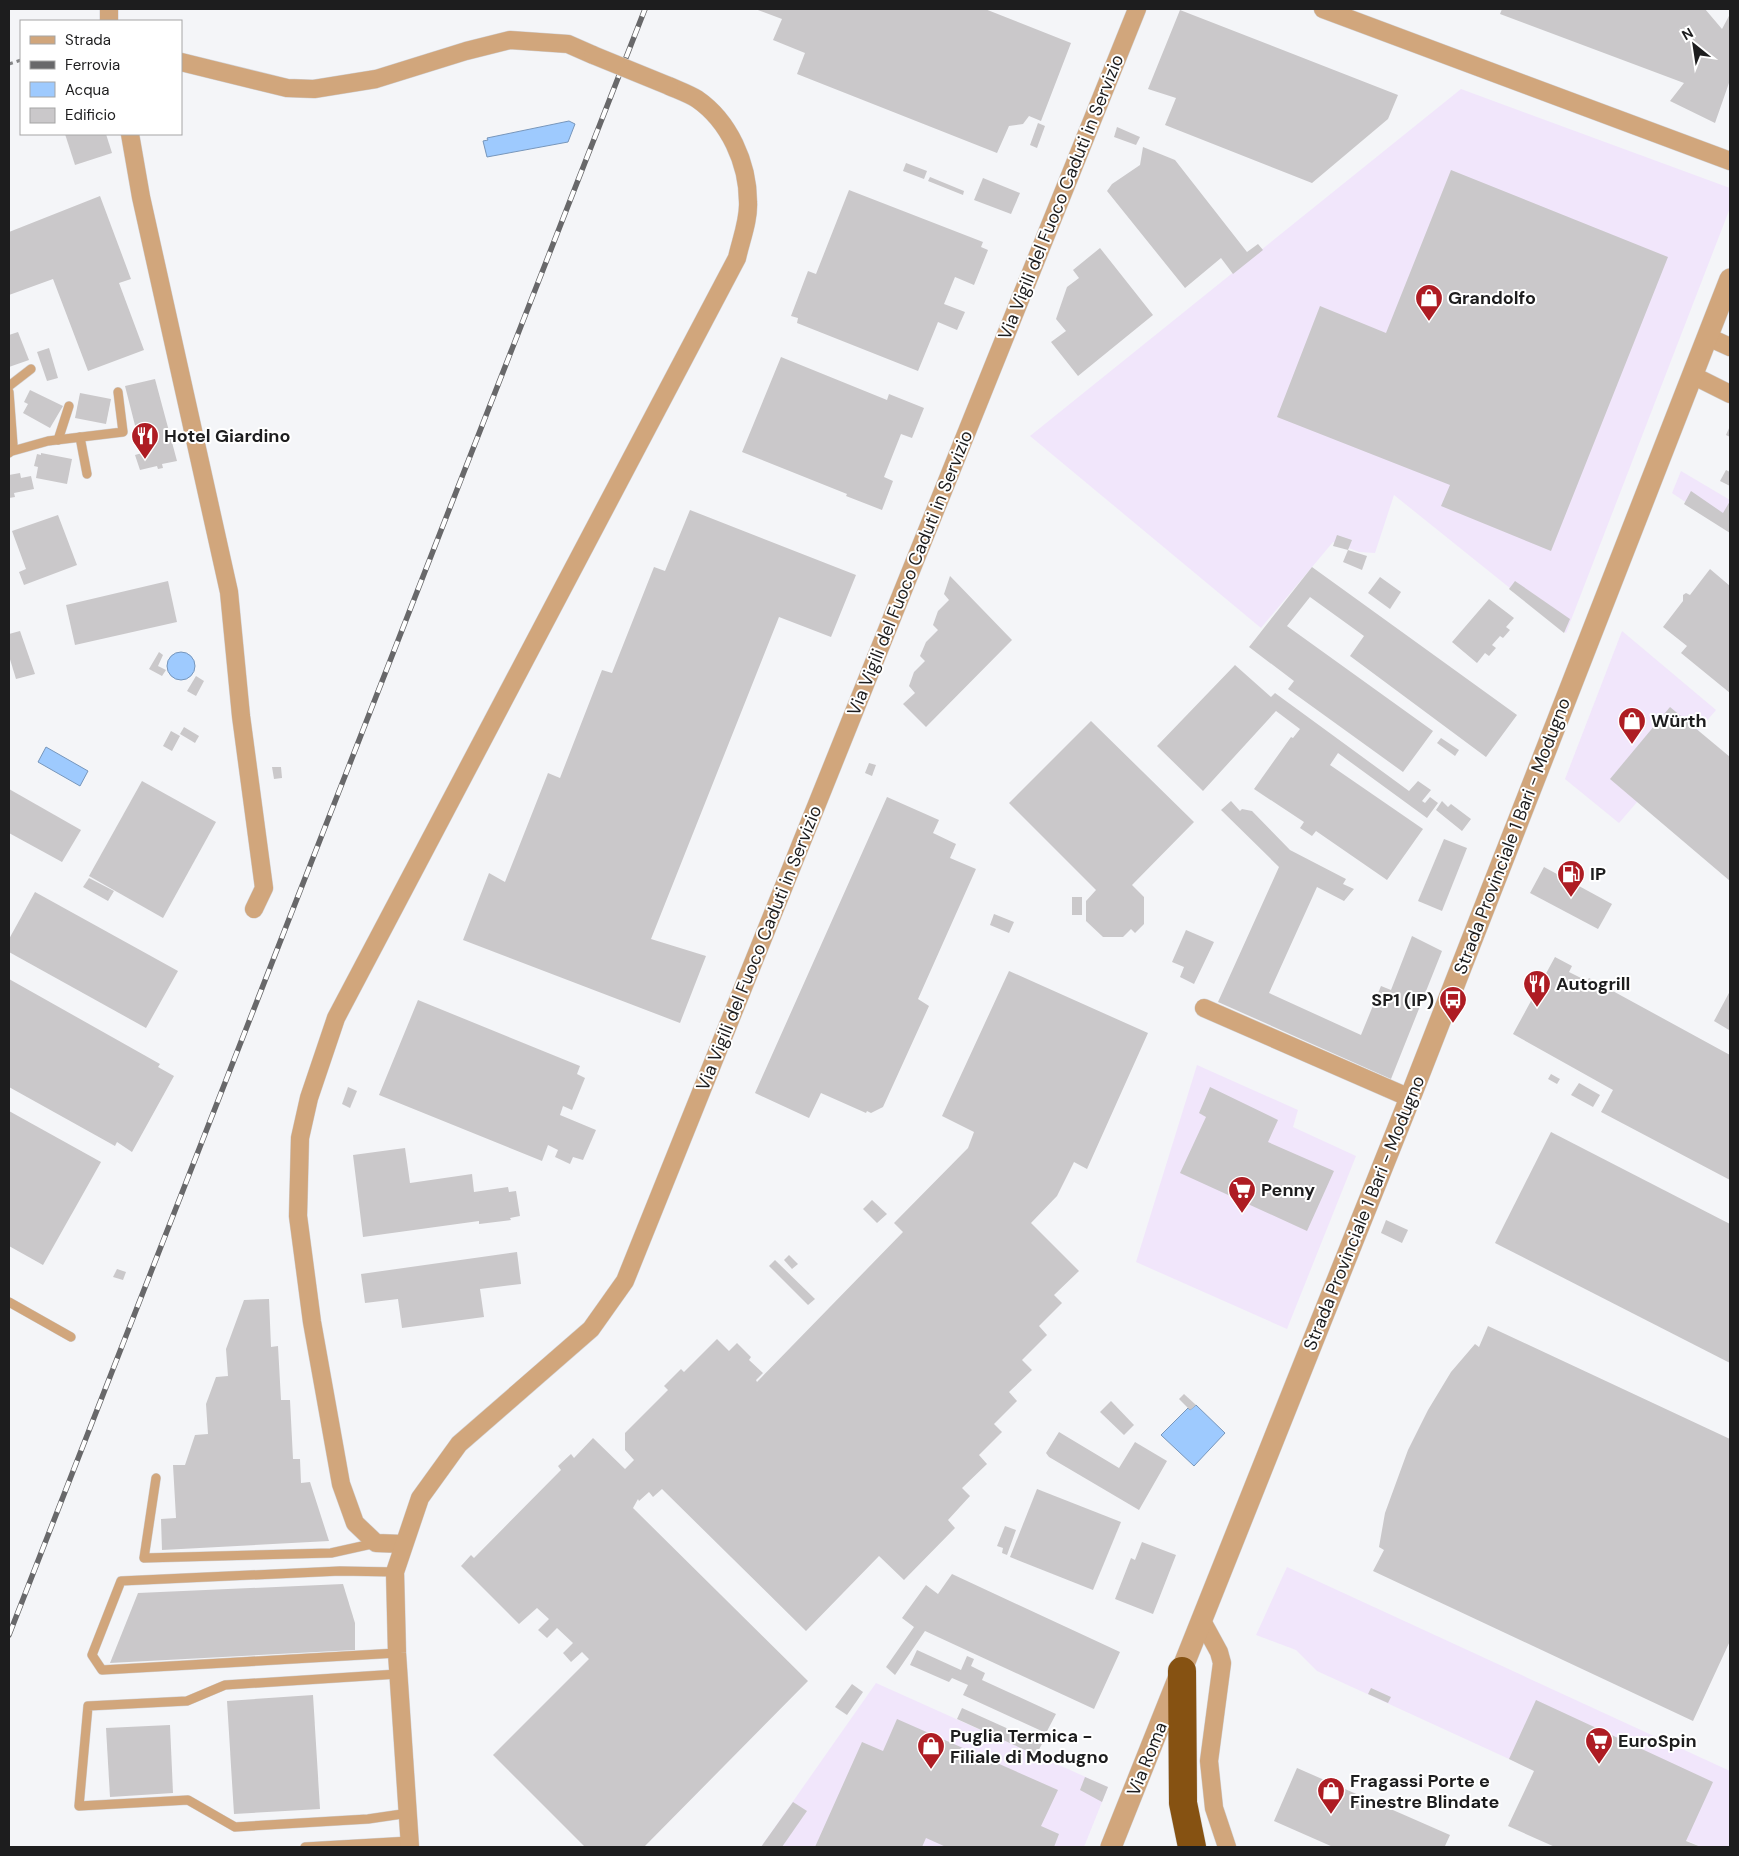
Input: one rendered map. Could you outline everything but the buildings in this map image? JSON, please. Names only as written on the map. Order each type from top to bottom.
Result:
[{"type":"highway","points":[[1182,1671],[1183,1803],[1192,1847]]},
{"type":"street","name":"Via Vigili del Fuoco Caduti in Servizio","points":[[410,1844],[398,1674],[395,1572],[420,1498],[459,1444],[591,1329],[625,1281],[1137,9]]},
{"type":"street","points":[[1323,9],[1730,161]]},
{"type":"street","points":[[182,62],[287,88],[314,89],[376,79],[466,50],[510,40],[568,44],[696,99],[728,131],[739,153],[745,178],[748,203],[737,258],[336,1018],[309,1098],[300,1138],[298,1216],[312,1322],[340,1484],[356,1523],[376,1543],[403,1544]]},
{"type":"street","points":[[130,135],[141,196],[229,592],[241,716],[264,888],[254,909]]},
{"type":"street","name":"Strada Provinciale 1 Bari - Modugno","points":[[1182,1671],[1201,1619],[1410,1098],[1730,279]]},
{"type":"street","points":[[1708,337],[1730,347]]},
{"type":"street","points":[[1692,376],[1730,394]]},
{"type":"street","points":[[1204,1008],[1410,1098]]},
{"type":"street","points":[[1201,1619],[1219,1652],[1222,1663],[1209,1761],[1214,1808],[1226,1847]]},
{"type":"street","name":"Via Roma","points":[[1111,1847],[1182,1671]]},
{"type":"lane","points":[[9,386],[31,369]]},
{"type":"lane","points":[[9,392],[13,445],[9,453]]},
{"type":"lane","points":[[9,453],[58,440],[123,432],[118,392]]},
{"type":"lane","points":[[58,440],[69,406]]},
{"type":"lane","points":[[80,437],[87,474]]},
{"type":"lane","points":[[9,1302],[71,1337]]},
{"type":"lane","points":[[156,1478],[144,1558],[331,1553],[376,1543]]},
{"type":"lane","points":[[395,1572],[340,1571],[122,1581],[92,1655],[102,1670],[397,1654]]},
{"type":"lane","points":[[398,1674],[225,1685],[187,1701],[88,1706],[79,1806],[188,1800],[234,1827],[368,1819],[409,1813]]},
{"type":"lane","points":[[306,1847],[410,1844]]},
{"type":"shaded area","name":"Grandolfo","points":[[1461,89],[1730,188],[1730,208],[1566,633],[1394,495],[1375,553],[1359,552],[1333,542],[1261,628],[1030,436]]},
{"type":"shaded area","points":[[1681,471],[1730,500],[1730,532],[1672,493]]},
{"type":"shaded area","name":"Würth","points":[[1622,631],[1716,710],[1619,823],[1565,779]]},
{"type":"shaded area","name":"Penny","points":[[1197,1065],[1298,1110],[1293,1127],[1356,1156],[1287,1329],[1136,1262]]},
{"type":"shaded area","points":[[1287,1567],[1730,1771],[1730,1847],[1701,1847],[1317,1671],[1296,1650],[1256,1635]]},
{"type":"shaded area","points":[[876,1683],[1108,1787],[1084,1847],[761,1847]]},
{"type":"water","points":[[569,121],[575,124],[568,142],[487,157],[483,141],[488,140],[487,138]]},
{"type":"water","points":[[181,652],[191,656],[195,666],[191,676],[181,680],[171,676],[167,666],[171,656]]},
{"type":"water","points":[[46,747],[88,771],[80,786],[38,762]]},
{"type":"water","points":[[1196,1405],[1225,1433],[1194,1466],[1161,1435],[1188,1408],[1190,1410]]},
{"type":"railway","points":[[9,1635],[645,9]]},
{"type":"place","name":"Grandolfo","points":[[1429,322]]},
{"type":"place","name":"Hotel Giardino","points":[[145,460]]},
{"type":"place","name":"Würth","points":[[1632,745]]},
{"type":"place","name":"IP","points":[[1571,898]]},
{"type":"place","name":"Autogrill","points":[[1537,1008]]},
{"type":"place","name":"SP1 (IP)","points":[[1453,1024]]},
{"type":"place","name":"Penny","points":[[1242,1214]]},
{"type":"place","name":"EuroSpin","points":[[1599,1765]]},
{"type":"place","name":"Puglia Termica - Filiale di Modugno","points":[[931,1770]]},
{"type":"place","name":"Fragassi Porte e Finestre Blindate","points":[[1331,1815]]}]
